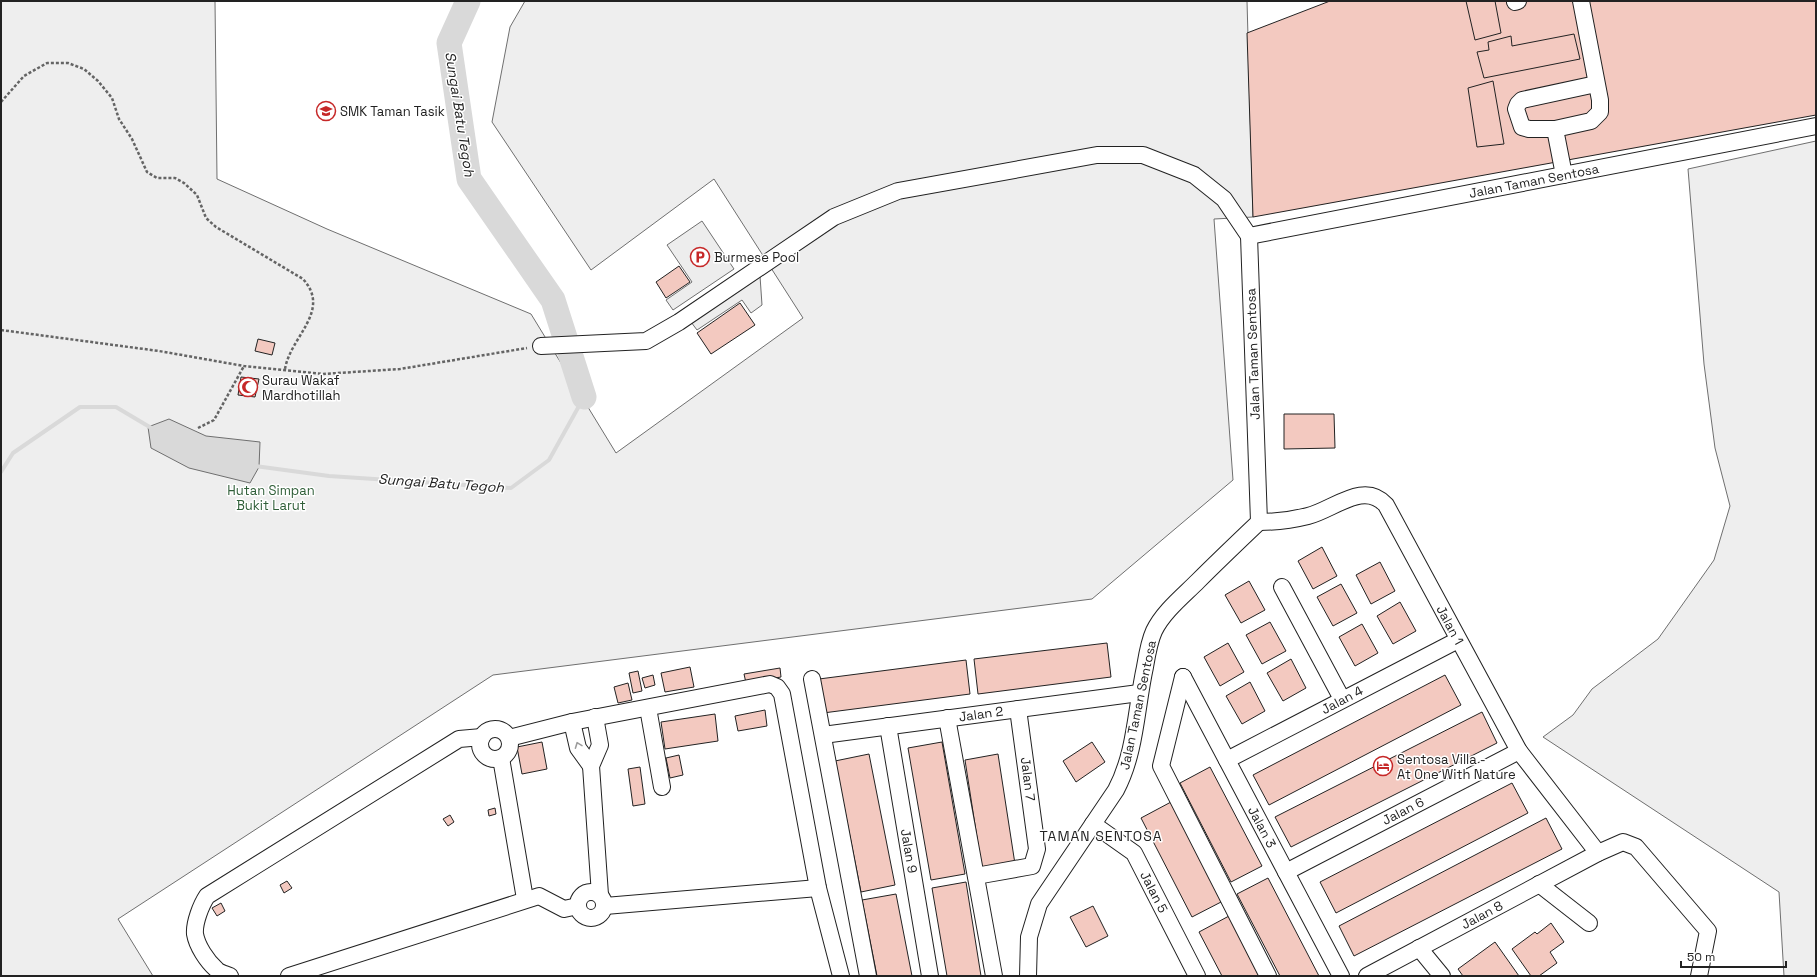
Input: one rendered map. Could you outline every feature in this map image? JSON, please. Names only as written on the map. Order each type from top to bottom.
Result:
[{"type":"street","points":[[1581,1],[1600,100],[1600,112],[1591,121],[1555,129],[1529,130],[1522,127],[1516,109],[1522,100],[1596,84]]},
{"type":"street","name":"Jalan Taman Sentosa","points":[[1028,976],[1029,937],[1039,904],[1124,776],[1130,756],[1139,693],[1148,650],[1154,632],[1161,619],[1259,522],[1249,236],[1816,126]]},
{"type":"street","points":[[1555,129],[1564,175]]},
{"type":"street","points":[[541,346],[646,341],[679,322],[834,217],[898,191],[1097,155],[1143,155],[1194,175],[1224,200],[1249,236]]},
{"type":"street","name":"Jalan 1","points":[[1259,522],[1277,522],[1309,516],[1349,498],[1369,494],[1379,497],[1386,504],[1519,751],[1598,854]]},
{"type":"street","points":[[1282,587],[1342,699]]},
{"type":"street","name":"Jalan 4","points":[[1227,760],[1458,640]]},
{"type":"street","name":"Jalan 3","points":[[1268,976],[1161,766],[1183,677],[1341,976]]},
{"type":"street","points":[[812,679],[868,976]]},
{"type":"street","points":[[509,738],[595,717],[770,684],[777,687],[782,694],[818,888],[842,976]]},
{"type":"street","name":"Jalan 2","points":[[823,735],[1139,693]]},
{"type":"street","points":[[648,708],[662,787]]},
{"type":"street","name":"Jalan 7","points":[[976,876],[1032,866],[1037,849],[1018,709]]},
{"type":"street","points":[[595,717],[600,745],[591,766],[602,900],[602,914],[598,917],[589,919],[581,914],[578,906],[580,897],[584,894],[592,892],[602,900],[818,888]]},
{"type":"street","points":[[947,718],[994,976]]},
{"type":"street","points":[[572,722],[578,748],[591,766]]},
{"type":"street","name":"Jalan 9","points":[[888,726],[930,976]]},
{"type":"street","points":[[230,976],[217,970],[202,953],[195,934],[198,914],[202,904],[208,896],[459,739],[482,737],[490,730],[499,730],[507,734],[509,738],[510,743],[508,752],[501,758],[492,759],[484,754],[481,746],[482,737]]},
{"type":"street","name":"Jalan 6","points":[[1286,872],[1519,751]]},
{"type":"street","points":[[501,758],[525,899]]},
{"type":"street","name":"Jalan 5","points":[[1093,824],[1134,853],[1197,976]]},
{"type":"street","name":"Jalan 8","points":[[1367,976],[1539,884],[1623,842],[1636,847],[1708,931],[1699,976]]},
{"type":"street","points":[[1539,884],[1589,923]]},
{"type":"street","points":[[289,976],[525,899],[539,896],[564,909],[578,906]]},
{"type":"street","points":[[1419,948],[1442,976]]},
{"type":"path","points":[[1,102],[24,76],[47,63],[68,63],[84,69],[98,81],[112,98],[120,119],[132,139],[147,172],[157,178],[175,178],[184,183],[197,195],[206,218],[216,227],[303,278],[311,287],[314,306],[308,323],[287,358],[285,369]]},
{"type":"path","points":[[1,330],[159,351],[244,366],[323,374],[400,369],[541,346]]},
{"type":"path","points":[[198,428],[214,420],[244,366]]},
{"type":"green space","name":"Hutan Simpan Bukit Larut","points":[[1,1],[215,1],[217,179],[327,229],[531,314],[616,453],[803,318],[714,179],[591,270],[492,122],[510,27],[525,1],[1247,1],[1253,217],[1214,219],[1233,480],[1092,599],[493,675],[118,919],[153,976],[1,976]]},
{"type":"green space","points":[[1816,141],[1816,976],[1784,976],[1779,892],[1543,737],[1573,715],[1592,689],[1658,639],[1714,560],[1730,506],[1715,448],[1704,364],[1688,169]]},
{"type":"shaded area","name":"Burmese Pool","points":[[702,221],[734,269],[673,310],[666,300],[692,282],[667,245]]},
{"type":"shaded area","name":"Burmese Pool","points":[[760,276],[762,305],[751,313],[742,300],[697,330],[691,322]]},
{"type":"shaded area","points":[[169,419],[206,436],[260,442],[259,467],[250,483],[189,468],[151,448],[148,427]]},
{"type":"building","points":[[1330,1],[1816,1],[1816,115],[1253,217],[1247,33]]},
{"type":"building","points":[[1466,1],[1495,1],[1501,33],[1475,40]]},
{"type":"building","points":[[1574,34],[1580,59],[1484,78],[1477,52],[1489,50],[1488,42],[1511,36],[1512,46]]},
{"type":"building","points":[[1493,81],[1504,144],[1477,147],[1468,88]]},
{"type":"building","points":[[679,266],[690,282],[666,298],[656,282]]},
{"type":"building","points":[[740,303],[755,325],[711,354],[697,333]]},
{"type":"building","points":[[258,339],[275,343],[272,355],[255,351]]},
{"type":"building","name":"Surau Wakaf Mardhotillah","points":[[241,377],[259,379],[255,397],[238,395]]},
{"type":"building","points":[[1284,414],[1334,414],[1335,448],[1284,449]]},
{"type":"building","points":[[1322,547],[1337,576],[1313,589],[1298,561]]},
{"type":"building","points":[[1380,562],[1395,591],[1371,604],[1356,575]]},
{"type":"building","points":[[1249,581],[1265,610],[1241,623],[1225,595]]},
{"type":"building","points":[[1341,584],[1357,613],[1333,626],[1317,597]]},
{"type":"building","points":[[1400,602],[1416,631],[1393,644],[1377,616]]},
{"type":"building","points":[[1270,622],[1286,651],[1262,664],[1246,635]]},
{"type":"building","points":[[1362,624],[1378,653],[1355,666],[1339,637]]},
{"type":"building","points":[[1107,643],[1111,677],[978,694],[974,659]]},
{"type":"building","points":[[1228,643],[1244,672],[1220,686],[1204,657]]},
{"type":"building","points":[[1291,659],[1306,688],[1283,701],[1267,673]]},
{"type":"building","points":[[966,660],[970,694],[823,713],[819,679]]},
{"type":"building","points":[[690,667],[694,687],[665,692],[661,673]]},
{"type":"building","points":[[780,668],[781,677],[746,683],[744,674]]},
{"type":"building","points":[[638,671],[642,691],[633,693],[629,673]]},
{"type":"building","points":[[653,675],[655,685],[645,688],[642,678]]},
{"type":"building","points":[[1445,675],[1461,705],[1269,805],[1253,775]]},
{"type":"building","points":[[1250,682],[1265,711],[1242,724],[1226,696]]},
{"type":"building","points":[[628,683],[632,700],[618,703],[614,687]]},
{"type":"building","points":[[765,710],[767,726],[738,731],[735,716]]},
{"type":"building","points":[[1482,712],[1497,743],[1291,847],[1275,817]]},
{"type":"building","points":[[715,714],[718,741],[665,749],[661,722]]},
{"type":"building","points":[[542,742],[547,769],[522,774],[517,747]]},
{"type":"building","points":[[942,742],[965,874],[931,880],[908,748]]},
{"type":"building","points":[[1092,742],[1105,762],[1076,782],[1063,761]]},
{"type":"building","points":[[869,754],[895,885],[861,892],[835,761]]},
{"type":"building","points":[[998,754],[1015,864],[982,870],[965,760]]},
{"type":"building","points":[[679,755],[683,775],[670,778],[666,758]]},
{"type":"building","points":[[640,767],[645,804],[633,806],[628,769]]},
{"type":"building","points":[[1210,767],[1262,866],[1231,882],[1180,783]]},
{"type":"building","points":[[1512,783],[1528,813],[1336,913],[1320,882]]},
{"type":"building","points":[[1171,802],[1223,901],[1192,917],[1141,818]]},
{"type":"building","points":[[495,808],[496,814],[489,816],[488,810]]},
{"type":"building","points":[[450,815],[454,822],[448,826],[443,819]]},
{"type":"building","points":[[1546,818],[1562,849],[1354,956],[1339,926]]},
{"type":"building","points":[[1268,878],[1319,976],[1280,976],[1237,894]]},
{"type":"building","points":[[287,881],[292,888],[284,893],[280,885]]},
{"type":"building","points":[[966,882],[981,976],[947,976],[932,888]]},
{"type":"building","points":[[896,894],[912,976],[877,976],[862,900]]},
{"type":"building","points":[[221,903],[225,911],[217,916],[212,908]]},
{"type":"building","points":[[1093,906],[1108,936],[1086,947],[1070,917]]},
{"type":"building","points":[[1229,916],[1260,976],[1222,976],[1199,932]]},
{"type":"building","points":[[1551,923],[1564,942],[1550,952],[1557,963],[1539,976],[1531,976],[1512,949],[1535,932],[1537,934]]},
{"type":"building","points":[[1495,942],[1519,976],[1463,976],[1458,969]]},
{"type":"waterway","name":"Sungai Batu Tegoh","points":[[468,1],[449,43],[469,179],[553,300],[584,397]]},
{"type":"waterway","name":"Sungai Batu Tegoh","points":[[255,466],[329,476],[511,488],[549,460],[584,397]]},
{"type":"waterway","name":"Sungai Batu Tegoh","points":[[1,472],[13,453],[80,407],[116,407],[153,429]]},
{"type":"place","name":"SMK Taman Tasik","points":[[326,111]]},
{"type":"place","name":"Burmese Pool","points":[[700,257]]},
{"type":"place","name":"Surau Wakaf Mardhotillah","points":[[248,387]]},
{"type":"place","name":"Sentosa Villa - At One With Nature","points":[[1383,766]]},
{"type":"district","name":"TAMAN SENTOSA","points":[[1101,836]]}]
